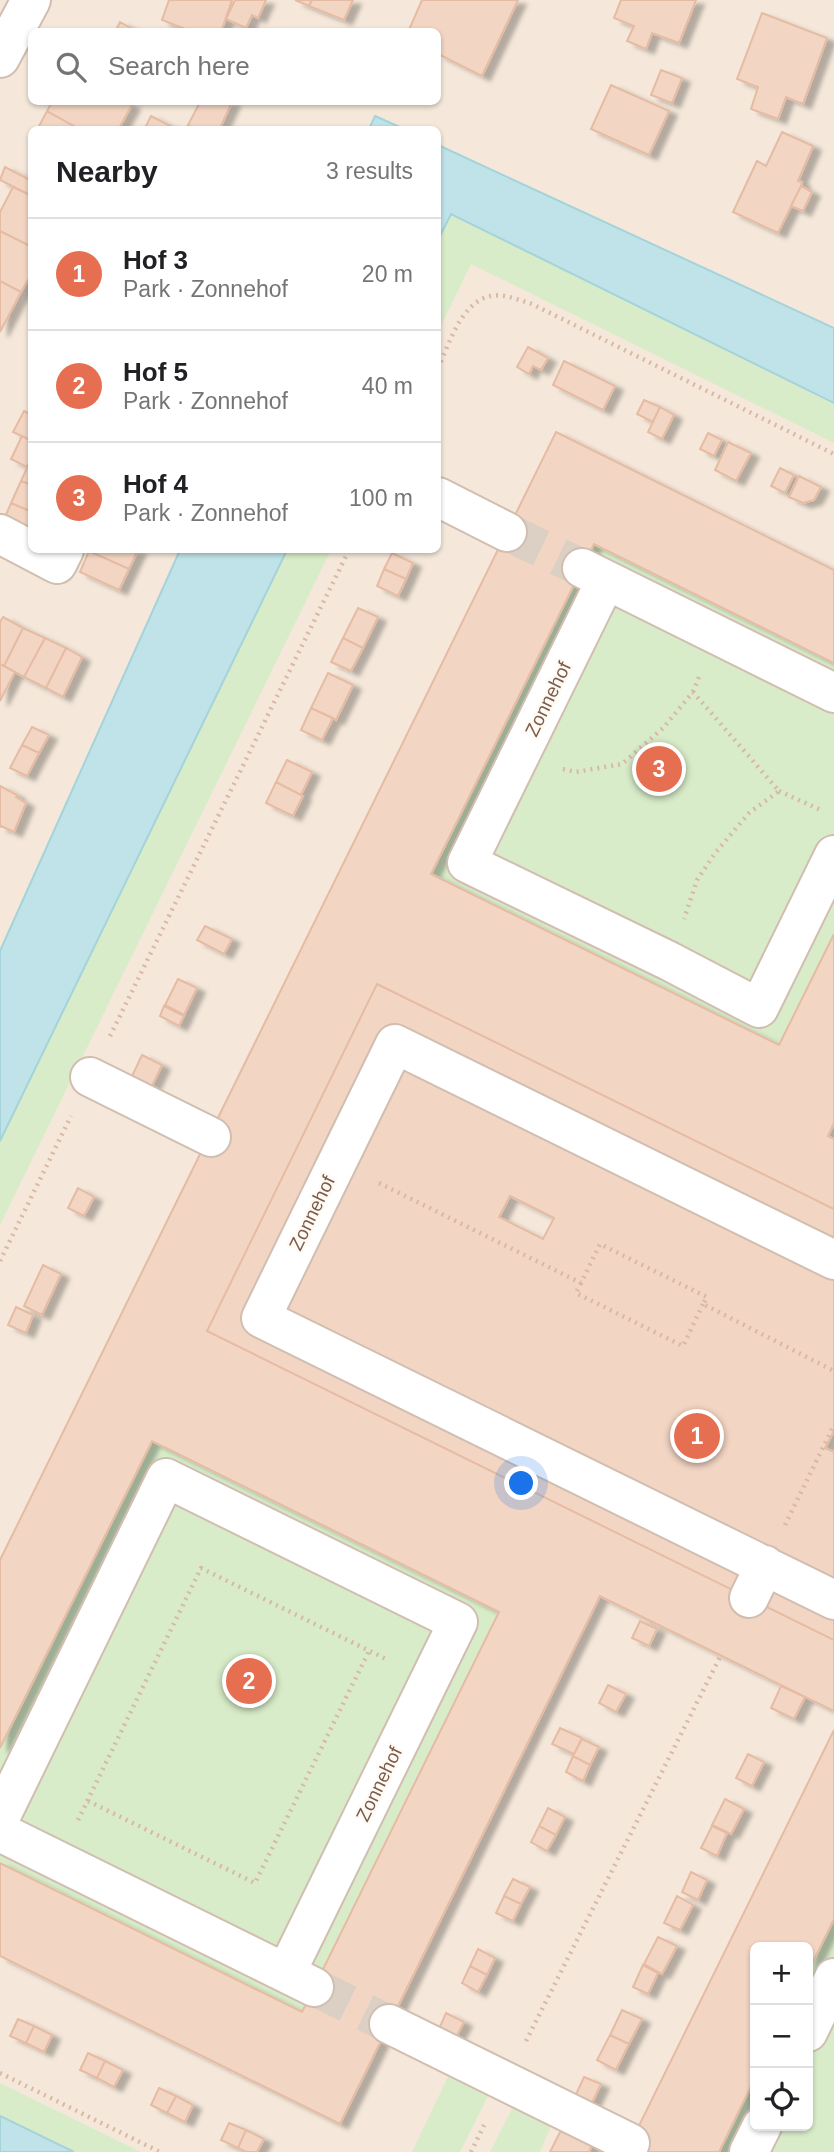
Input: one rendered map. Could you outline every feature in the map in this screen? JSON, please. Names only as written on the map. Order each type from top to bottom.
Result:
[{"type":"street","points":[[0,58],[31,0]]},
{"type":"street","points":[[441,499],[507,532]]},
{"type":"street","points":[[0,534],[28,549]]},
{"type":"street","points":[[36,553],[57,564],[62,553]]},
{"type":"street","name":"Zonnehof","points":[[834,693],[594,574],[517,761],[467,863],[759,1007],[834,856]]},
{"type":"street","name":"Zonnehof","points":[[834,1260],[396,1044],[261,1318],[757,1582],[834,1600]]},
{"type":"street","points":[[90,1077],[211,1137]]},
{"type":"street","name":"Zonnehof","points":[[0,1818],[166,1478],[458,1622],[429,1681],[300,1980],[0,1832]]},
{"type":"street","points":[[813,2022],[834,1978]]},
{"type":"street","points":[[389,2024],[630,2143]]},
{"type":"street","points":[[749,2152],[760,2131]]},
{"type":"path","points":[[441,362],[466,310],[484,297],[502,296],[532,304],[834,454]]},
{"type":"path","points":[[0,1261],[348,553]]},
{"type":"path","points":[[517,761],[576,772],[622,764],[663,728],[693,692],[779,791],[834,815]]},
{"type":"path","points":[[669,961],[697,880],[716,852],[750,813],[779,791]]},
{"type":"path","points":[[337,1163],[580,1283]]},
{"type":"path","points":[[600,1244],[707,1297],[703,1304],[683,1346],[576,1293],[600,1244]]},
{"type":"path","points":[[703,1304],[834,1371]]},
{"type":"path","points":[[757,1582],[834,1425]]},
{"type":"path","points":[[58,1861],[201,1568],[429,1681]]},
{"type":"path","points":[[88,1801],[255,1884],[369,1651]]},
{"type":"path","points":[[471,2152],[721,1655]]},
{"type":"path","points":[[0,2073],[160,2152]]},
{"type":"shaded area","points":[[0,0],[834,0],[834,2152],[0,2152]]},
{"type":"green space","points":[[450,214],[834,403],[834,443],[471,264],[441,326],[441,234]]},
{"type":"green space","points":[[594,544],[834,663],[834,934],[779,1045],[431,874]]},
{"type":"green space","points":[[286,553],[330,553],[0,1225],[0,1141]]},
{"type":"green space","points":[[152,1441],[499,1612],[302,2012],[0,1863],[0,1749]]},
{"type":"green space","points":[[834,1919],[834,2152],[719,2152],[750,2088],[750,2131],[813,2131],[813,1962]]},
{"type":"green space","points":[[453,2066],[492,2088],[460,2152],[412,2152]]},
{"type":"green space","points":[[0,2083],[141,2152],[74,2152],[0,2116]]},
{"type":"green space","points":[[517,2099],[555,2117],[540,2152],[490,2152]]},
{"type":"water","points":[[375,116],[397,126],[370,126]]},
{"type":"water","points":[[441,146],[834,328],[834,403],[451,214],[441,234]]},
{"type":"water","points":[[179,553],[286,553],[0,1141],[0,951]]},
{"type":"water","points":[[0,2116],[74,2152],[0,2152]]},
{"type":"building","points":[[169,0],[232,0],[222,28],[183,28],[162,20]]},
{"type":"building","points":[[235,0],[266,0],[258,18],[252,15],[246,28],[226,19]]},
{"type":"building","points":[[295,0],[312,0],[309,6]]},
{"type":"building","points":[[312,0],[353,0],[344,20],[309,6]]},
{"type":"building","points":[[422,0],[518,0],[482,76],[441,56],[441,28],[410,28]]},
{"type":"building","points":[[621,0],[696,0],[679,43],[652,33],[646,49],[627,41],[634,26],[614,18]]},
{"type":"building","points":[[762,13],[827,38],[803,104],[786,97],[778,119],[751,109],[758,87],[737,79]]},
{"type":"building","points":[[120,22],[131,28],[117,28]]},
{"type":"building","points":[[661,70],[682,78],[672,103],[651,95]]},
{"type":"building","points":[[611,85],[669,111],[649,155],[591,129]]},
{"type":"building","points":[[50,105],[132,105],[120,126],[74,126],[47,111]]},
{"type":"building","points":[[198,105],[231,105],[221,126],[188,125]]},
{"type":"building","points":[[47,111],[74,126],[39,126]]},
{"type":"building","points":[[151,116],[170,126],[146,126]]},
{"type":"building","points":[[782,132],[813,146],[798,181],[802,182],[801,186],[778,233],[733,212],[757,161],[766,166]]},
{"type":"building","points":[[5,167],[28,179],[28,194],[0,180]]},
{"type":"building","points":[[801,186],[812,192],[803,211],[791,206]]},
{"type":"building","points":[[13,187],[28,194],[28,245],[0,231],[0,212]]},
{"type":"building","points":[[0,231],[28,245],[28,280],[21,292],[0,281]]},
{"type":"building","points":[[0,281],[21,292],[0,332]]},
{"type":"building","points":[[528,347],[548,358],[541,370],[533,366],[529,374],[517,367]]},
{"type":"building","points":[[564,361],[615,386],[603,410],[553,385]]},
{"type":"building","points":[[644,400],[660,407],[653,422],[637,414]]},
{"type":"building","points":[[660,407],[674,415],[662,439],[648,432]]},
{"type":"building","points":[[24,411],[28,413],[28,439],[13,432]]},
{"type":"building","points":[[556,432],[834,570],[834,663],[594,544],[431,874],[779,1045],[834,934],[834,1123],[828,1136],[834,1139],[834,1209],[377,984],[207,1331],[834,1640],[834,1711],[600,1596],[340,2124],[0,1956],[0,1863],[302,2012],[499,1612],[152,1441],[0,1748],[0,1560]]},
{"type":"building","points":[[708,433],[722,440],[714,456],[700,449]]},
{"type":"building","points":[[22,436],[28,439],[27,467],[11,459]]},
{"type":"building","points":[[728,442],[751,453],[736,481],[715,470]]},
{"type":"building","points":[[28,466],[28,484],[21,481]]},
{"type":"building","points":[[780,468],[794,475],[785,493],[771,486]]},
{"type":"building","points":[[799,476],[821,487],[814,500],[803,503],[789,497]]},
{"type":"building","points":[[21,481],[28,484],[28,510],[11,503]]},
{"type":"building","points":[[11,503],[28,510],[28,536],[2,524]]},
{"type":"building","points":[[88,553],[129,569],[119,590],[80,572]]},
{"type":"building","points":[[93,553],[137,553],[129,569]]},
{"type":"building","points":[[392,553],[413,563],[406,579],[384,569]]},
{"type":"building","points":[[384,569],[406,579],[398,596],[377,586]]},
{"type":"building","points":[[358,608],[378,617],[363,648],[343,638]]},
{"type":"building","points":[[3,617],[23,628],[4,666],[0,664],[0,622]]},
{"type":"building","points":[[23,628],[45,638],[24,677],[4,666]]},
{"type":"building","points":[[45,638],[66,648],[46,688],[24,677]]},
{"type":"building","points":[[343,638],[363,648],[351,671],[331,662]]},
{"type":"building","points":[[66,648],[82,657],[63,697],[46,688]]},
{"type":"building","points":[[0,664],[15,672],[0,701]]},
{"type":"building","points":[[328,673],[353,685],[336,720],[311,708]]},
{"type":"building","points":[[311,708],[333,718],[322,740],[301,730]]},
{"type":"building","points":[[32,727],[49,735],[39,753],[22,745]]},
{"type":"building","points":[[22,745],[39,753],[27,776],[10,768]]},
{"type":"building","points":[[287,760],[312,772],[301,795],[276,782]]},
{"type":"building","points":[[276,782],[303,796],[293,816],[266,803]]},
{"type":"building","points":[[0,786],[26,803],[14,832],[0,827]]},
{"type":"building","points":[[205,926],[232,939],[224,954],[197,940]]},
{"type":"building","points":[[178,979],[197,988],[184,1015],[165,1005]]},
{"type":"building","points":[[377,984],[834,1209],[834,1431],[825,1448],[834,1452],[834,1640],[207,1331]],"holes":[[[510,1196],[554,1218],[543,1239],[499,1217]]]},
{"type":"building","points":[[164,1006],[184,1016],[179,1026],[160,1016]]},
{"type":"building","points":[[142,1055],[162,1065],[152,1086],[132,1076]]},
{"type":"building","points":[[78,1188],[94,1197],[84,1216],[68,1208]]},
{"type":"building","points":[[43,1265],[61,1274],[42,1315],[24,1306]]},
{"type":"building","points":[[16,1307],[33,1315],[26,1333],[8,1325]]},
{"type":"building","points":[[640,1621],[657,1629],[649,1646],[632,1638]]},
{"type":"building","points":[[608,1685],[626,1694],[616,1712],[599,1703]]},
{"type":"building","points":[[781,1686],[805,1697],[794,1719],[771,1708]]},
{"type":"building","points":[[560,1728],[582,1738],[574,1754],[552,1744]]},
{"type":"building","points":[[834,1730],[834,1919],[813,1962],[813,1942],[750,1942],[750,2088],[719,2152],[626,2152]]},
{"type":"building","points":[[582,1739],[599,1747],[590,1765],[573,1756]]},
{"type":"building","points":[[748,1754],[764,1762],[752,1786],[736,1778]]},
{"type":"building","points":[[573,1756],[590,1765],[583,1781],[566,1772]]},
{"type":"building","points":[[725,1799],[744,1809],[731,1834],[712,1825]]},
{"type":"building","points":[[548,1808],[565,1817],[556,1835],[539,1826]]},
{"type":"building","points":[[539,1826],[556,1835],[547,1851],[531,1842]]},
{"type":"building","points":[[712,1826],[727,1833],[717,1856],[701,1848]]},
{"type":"building","points":[[691,1872],[707,1880],[698,1900],[682,1892]]},
{"type":"building","points":[[513,1879],[530,1887],[521,1904],[504,1896]]},
{"type":"building","points":[[504,1896],[521,1904],[513,1921],[496,1913]]},
{"type":"building","points":[[677,1896],[693,1905],[680,1930],[664,1923]]},
{"type":"building","points":[[658,1937],[677,1946],[662,1974],[644,1964]]},
{"type":"building","points":[[478,1949],[495,1958],[487,1975],[470,1966]]},
{"type":"building","points":[[643,1965],[658,1973],[648,1994],[633,1987]]},
{"type":"building","points":[[470,1966],[487,1975],[478,1992],[462,1983]]},
{"type":"building","points":[[622,2010],[642,2019],[629,2044],[610,2035]]},
{"type":"building","points":[[446,2013],[464,2022],[455,2039],[438,2031]]},
{"type":"building","points":[[18,2019],[34,2026],[26,2043],[10,2036]]},
{"type":"building","points":[[34,2026],[52,2035],[44,2052],[26,2043]]},
{"type":"building","points":[[610,2035],[629,2044],[616,2070],[597,2060]]},
{"type":"building","points":[[88,2053],[105,2061],[97,2078],[80,2070]]},
{"type":"building","points":[[105,2061],[123,2070],[114,2087],[97,2078]]},
{"type":"building","points":[[584,2077],[601,2084],[588,2111],[572,2103]]},
{"type":"building","points":[[159,2088],[176,2096],[167,2113],[151,2105]]},
{"type":"building","points":[[176,2096],[193,2105],[185,2122],[167,2113]]},
{"type":"building","points":[[229,2123],[246,2130],[238,2148],[221,2140]]},
{"type":"building","points":[[563,2126],[594,2141],[589,2152],[550,2152]]},
{"type":"building","points":[[246,2130],[264,2139],[257,2152],[246,2152],[238,2148]]},
{"type":"tunnel","points":[[507,532],[582,568]]},
{"type":"tunnel","points":[[314,1987],[389,2024]]},
{"type":"place","name":"Hof 4","points":[[659,769]]},
{"type":"place","name":"Hof 3","points":[[697,1436]]},
{"type":"place","name":"Hof 5","points":[[249,1681]]}]
